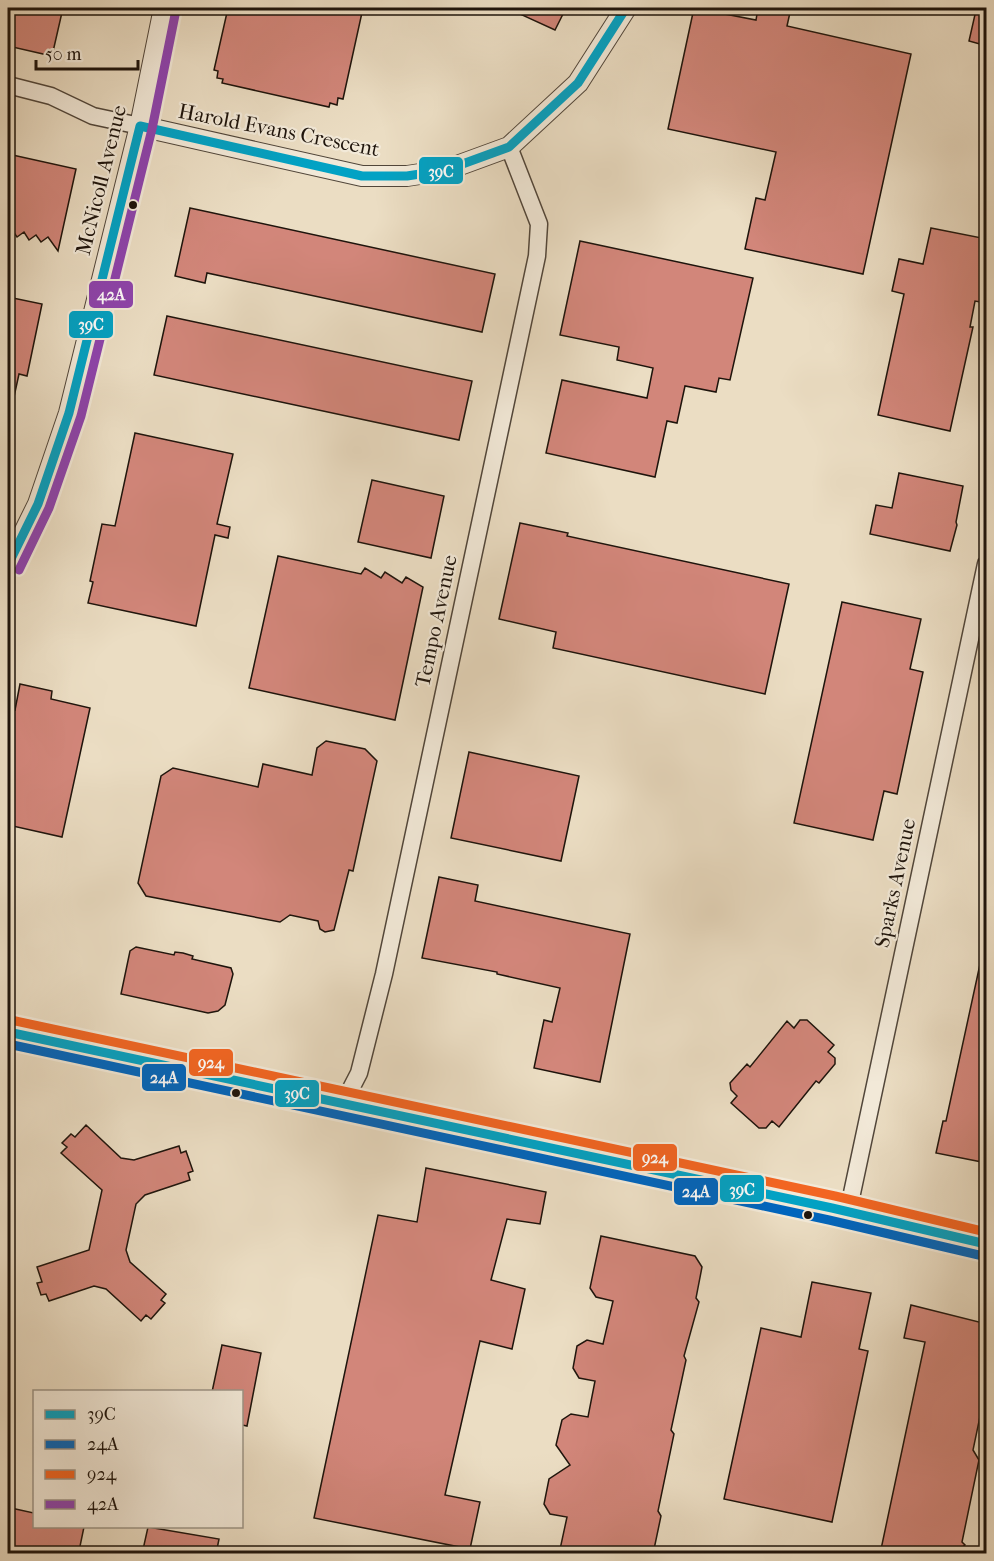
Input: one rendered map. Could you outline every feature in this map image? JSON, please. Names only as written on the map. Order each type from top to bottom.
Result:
[{"type":"main road","points":[[8,1032],[848,1212],[987,1244]]},
{"type":"street","name":"McNicoll Avenue","points":[[8,565],[38,504],[69,413],[140,126],[164,8]]},
{"type":"street","name":"Harold Evans Crescent","points":[[140,126],[362,176],[407,176],[446,170],[508,147],[578,83],[626,8]]},
{"type":"street","points":[[8,85],[51,96],[93,116],[140,126]]},
{"type":"street","name":"Tempo Avenue","points":[[343,1104],[359,1073],[384,974],[537,256],[539,224],[508,147]]},
{"type":"street","name":"Sparks Avenue","points":[[848,1212],[987,564]]},
{"type":"building","points":[[8,8],[63,8],[52,56],[8,46]]},
{"type":"building","points":[[228,8],[363,8],[343,99],[338,98],[337,105],[330,103],[329,107],[222,83],[223,79],[217,78],[218,71],[214,70]]},
{"type":"building","points":[[507,8],[566,8],[555,30]]},
{"type":"building","points":[[694,8],[756,20],[758,8],[791,8],[787,26],[911,54],[863,274],[745,249],[756,198],[765,200],[776,152],[668,129]]},
{"type":"building","points":[[976,10],[987,12],[987,46],[969,41]]},
{"type":"building","points":[[8,154],[76,169],[58,251],[48,237],[41,242],[36,235],[29,240],[24,232],[17,237],[8,224]]},
{"type":"building","points":[[190,208],[495,274],[482,332],[207,273],[205,283],[175,276]]},
{"type":"building","points":[[931,228],[987,239],[987,303],[975,301],[970,327],[973,327],[950,431],[878,415],[904,294],[892,291],[899,259],[923,264]]},
{"type":"building","points":[[580,241],[753,278],[730,380],[719,378],[716,392],[685,386],[677,423],[667,421],[655,477],[546,453],[562,380],[647,398],[653,368],[617,360],[619,347],[560,335]]},
{"type":"building","points":[[8,297],[42,304],[27,376],[19,374],[12,406],[8,406]]},
{"type":"building","points":[[167,316],[472,381],[459,440],[154,375]]},
{"type":"building","points":[[135,433],[233,454],[217,524],[230,527],[228,538],[215,535],[196,626],[88,603],[93,582],[90,581],[102,524],[115,526]]},
{"type":"building","points":[[899,473],[963,486],[950,551],[870,534],[876,505],[892,508]]},
{"type":"building","points":[[372,480],[444,496],[431,558],[358,542]]},
{"type":"building","points":[[520,523],[568,533],[567,536],[789,584],[765,694],[553,648],[556,632],[499,619]]},
{"type":"building","points":[[278,556],[361,574],[365,568],[381,578],[385,572],[402,583],[406,577],[423,587],[395,720],[249,688]]},
{"type":"building","points":[[842,602],[921,619],[910,669],[923,672],[897,794],[884,791],[873,840],[794,823]]},
{"type":"building","points":[[20,684],[52,691],[51,699],[90,708],[62,837],[8,825],[8,708],[15,710]]},
{"type":"building","points":[[326,741],[365,749],[377,761],[353,871],[349,870],[334,930],[325,932],[320,929],[318,921],[290,915],[280,922],[146,896],[138,883],[161,776],[173,768],[258,787],[263,764],[312,775],[317,748]]},
{"type":"building","points":[[469,752],[579,776],[561,861],[451,838]]},
{"type":"building","points":[[439,877],[478,885],[475,901],[630,934],[600,1082],[534,1068],[544,1020],[552,1022],[560,988],[497,974],[497,972],[422,958]]},
{"type":"building","points":[[136,947],[174,955],[175,952],[183,953],[193,956],[192,959],[231,968],[233,974],[225,1005],[218,1011],[208,1013],[121,994],[130,951]]},
{"type":"building","points":[[982,955],[987,956],[987,1163],[936,1153],[943,1121],[946,1121]]},
{"type":"building","points":[[800,1020],[807,1020],[834,1045],[828,1052],[835,1058],[835,1064],[819,1083],[816,1081],[779,1127],[772,1121],[766,1128],[759,1128],[731,1103],[737,1096],[731,1090],[730,1083],[747,1064],[750,1067],[787,1021],[794,1028]]},
{"type":"building","points":[[86,1125],[121,1158],[134,1160],[179,1146],[181,1153],[186,1151],[193,1171],[188,1173],[190,1180],[145,1195],[136,1204],[126,1250],[130,1262],[166,1294],[161,1300],[165,1303],[151,1319],[146,1315],[141,1321],[106,1289],[94,1286],[49,1301],[46,1294],[41,1295],[37,1283],[42,1282],[37,1267],[89,1250],[102,1190],[61,1153],[67,1147],[62,1143],[71,1134],[75,1137]]},
{"type":"building","points":[[426,1168],[546,1192],[540,1224],[507,1219],[491,1280],[525,1289],[512,1349],[480,1341],[445,1495],[480,1502],[470,1549],[314,1518],[378,1215],[417,1222]]},
{"type":"building","points":[[601,1236],[695,1256],[702,1267],[696,1298],[699,1302],[684,1356],[686,1360],[671,1430],[674,1434],[658,1511],[661,1516],[653,1554],[559,1554],[567,1517],[550,1514],[544,1504],[549,1479],[570,1465],[556,1445],[562,1420],[571,1414],[588,1417],[595,1381],[579,1378],[573,1368],[577,1346],[587,1340],[603,1344],[613,1301],[596,1297],[590,1288]]},
{"type":"building","points":[[812,1282],[871,1293],[859,1349],[868,1351],[832,1522],[724,1499],[761,1328],[801,1337]]},
{"type":"building","points":[[911,1305],[987,1324],[987,1383],[973,1450],[979,1460],[962,1542],[965,1545],[961,1548],[960,1554],[880,1554],[925,1342],[904,1338]]},
{"type":"building","points":[[222,1345],[261,1353],[247,1426],[243,1425],[243,1390],[212,1390]]},
{"type":"building","points":[[11,1508],[33,1513],[33,1528],[84,1528],[79,1551],[75,1554],[8,1554],[8,1525]]},
{"type":"building","points":[[148,1528],[219,1539],[216,1554],[142,1554]]},
{"type":"transit line","name":"39C","points":[[8,565],[38,504],[69,413],[140,126],[362,176],[407,176],[446,170],[509,147],[578,83],[626,8]]},
{"type":"transit line","name":"42A","points":[[19,570],[49,508],[81,416],[152,129],[176,10]]},
{"type":"transit line","name":"924","points":[[11,1020],[835,1196],[986,1232]]},
{"type":"transit line","name":"39C","points":[[8,1032],[832,1208],[986,1244]]},
{"type":"transit line","name":"24A","points":[[8,1044],[829,1220],[983,1256]]}]
